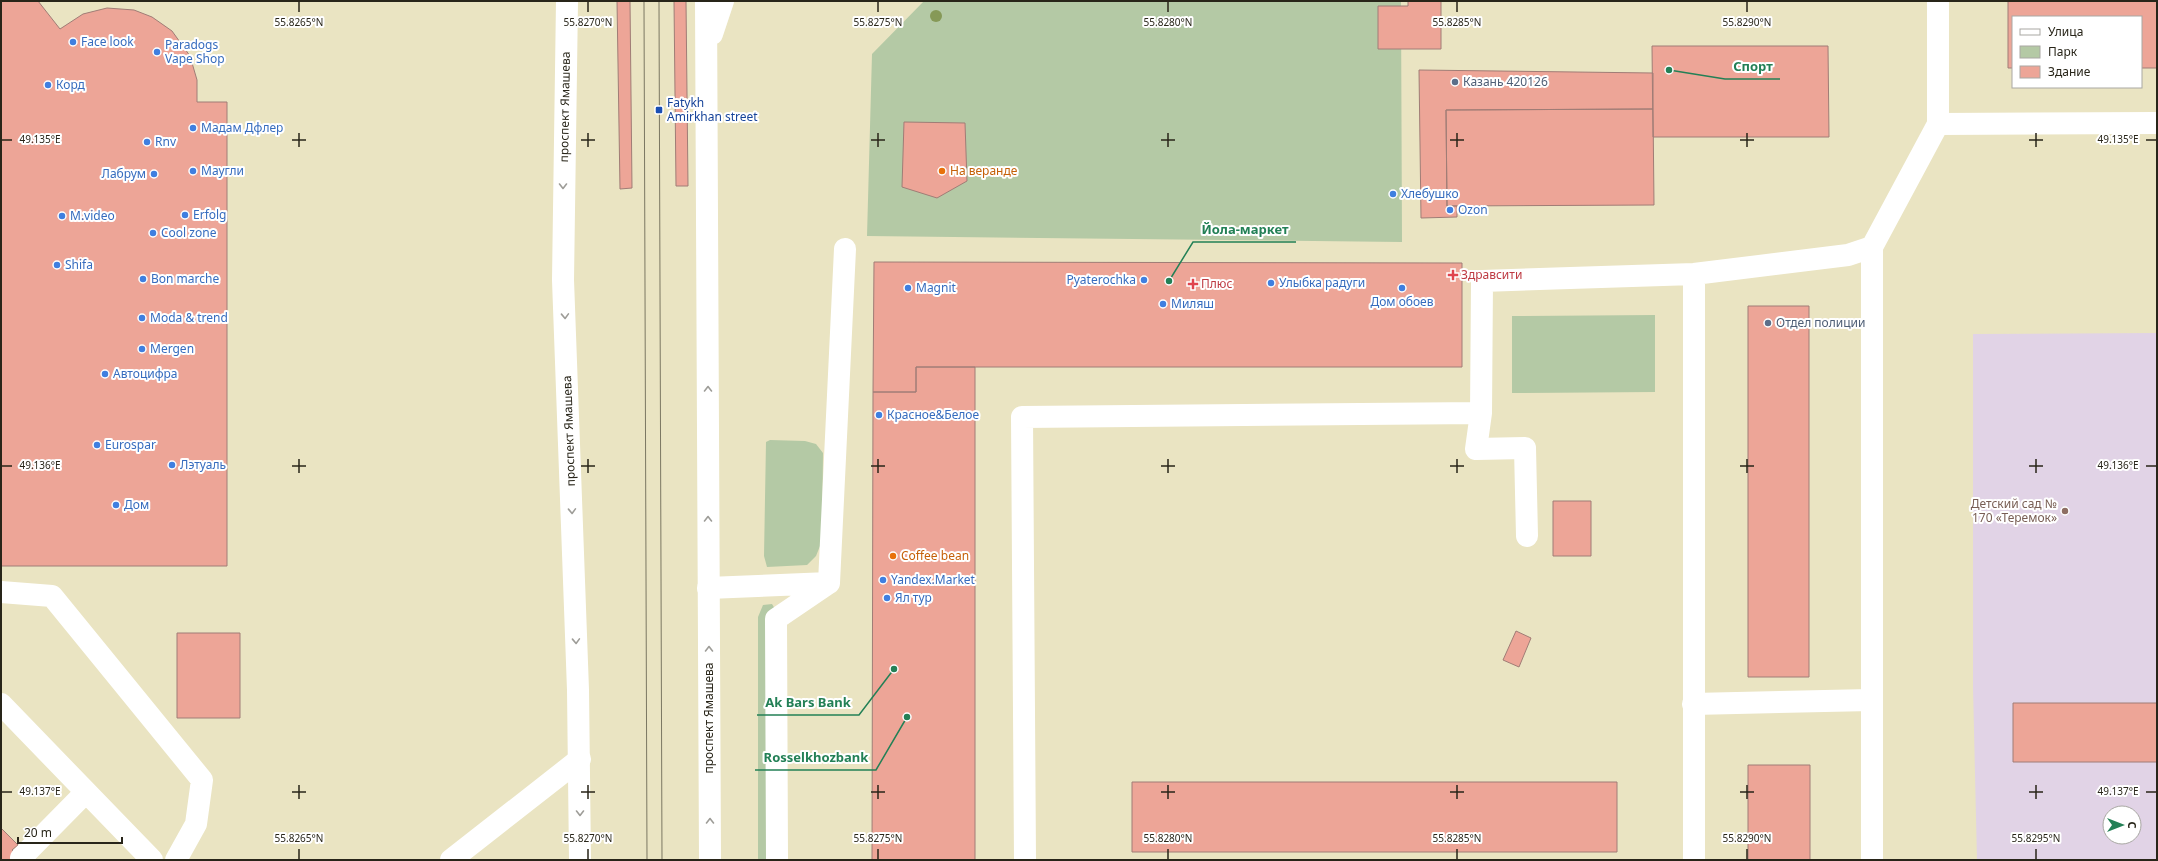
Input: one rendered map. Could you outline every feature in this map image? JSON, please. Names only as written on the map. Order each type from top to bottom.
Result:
[{"type":"main road","name":"проспект Ямашева","points":[[706,1],[710,860]]},
{"type":"main road","points":[[707,46],[723,1]]},
{"type":"main road","points":[[1872,860],[1872,247],[1938,124],[1938,1]]},
{"type":"main road","name":"проспект Ямашева","points":[[566,4],[563,280],[580,759],[580,860]]},
{"type":"main road","points":[[1938,124],[2157,123]]},
{"type":"main road","points":[[1527,536],[1525,448],[1476,449],[1482,413],[1482,281],[1694,274],[1848,255],[1872,247]]},
{"type":"main road","points":[[829,583],[845,249]]},
{"type":"main road","points":[[1694,274],[1694,860]]},
{"type":"main road","points":[[1025,860],[1022,417],[1482,413]]},
{"type":"main road","points":[[708,588],[829,583]]},
{"type":"main road","points":[[777,860],[776,619],[829,583]]},
{"type":"main road","points":[[1,592],[52,596],[202,780],[196,824],[176,860]]},
{"type":"main road","points":[[1694,704],[1871,700]]},
{"type":"main road","points":[[1,704],[152,860]]},
{"type":"main road","points":[[452,860],[580,759]]},
{"type":"main road","points":[[21,858],[86,792]]},
{"type":"shaded area","name":"Детский сад № 170 «Теремок»","points":[[2157,333],[2157,860],[1977,860],[1973,688],[1973,334]]},
{"type":"green space","points":[[924,1],[1401,1],[1402,242],[867,236],[872,54]]},
{"type":"green space","points":[[1655,315],[1655,392],[1512,393],[1512,316]]},
{"type":"green space","points":[[770,440],[805,441],[816,444],[823,453],[822,541],[816,556],[807,565],[767,567],[764,556],[766,442]]},
{"type":"green space","points":[[772,604],[775,609],[776,860],[758,860],[758,617],[763,605]]},
{"type":"building","points":[[1,1],[38,1],[60,29],[83,14],[107,8],[134,10],[152,17],[172,31],[190,56],[197,80],[197,102],[227,102],[227,566],[1,566]]},
{"type":"building","points":[[617,1],[630,1],[632,188],[620,189]]},
{"type":"building","points":[[674,1],[686,1],[688,186],[676,186]]},
{"type":"building","points":[[1408,1],[1441,1],[1441,49],[1378,49],[1378,6],[1408,6]]},
{"type":"building","points":[[2008,1],[2157,1],[2157,68],[2142,68],[2142,16],[2012,16],[2012,68],[2008,68]]},
{"type":"building","points":[[1652,46],[1828,46],[1829,137],[1653,137]]},
{"type":"building","points":[[1419,70],[1653,73],[1653,109],[1446,110],[1447,206],[1457,206],[1457,217],[1421,218]]},
{"type":"building","points":[[1653,109],[1654,205],[1447,206],[1446,110]]},
{"type":"building","points":[[904,122],[965,123],[967,181],[937,198],[902,187]]},
{"type":"building","points":[[874,262],[1462,263],[1462,367],[916,367],[916,392],[873,392]]},
{"type":"building","points":[[1748,306],[1809,306],[1809,677],[1748,677]]},
{"type":"building","points":[[916,367],[975,367],[975,860],[872,860],[873,392],[916,392]]},
{"type":"building","points":[[1553,501],[1591,501],[1591,556],[1553,556]]},
{"type":"building","points":[[1516,631],[1531,638],[1519,667],[1503,660]]},
{"type":"building","points":[[177,633],[240,633],[240,718],[177,718]]},
{"type":"building","points":[[2013,703],[2157,703],[2157,762],[2013,762]]},
{"type":"building","points":[[1748,765],[1810,765],[1810,860],[1748,860]]},
{"type":"building","points":[[1132,782],[1617,782],[1617,852],[1132,852]]},
{"type":"building","points":[[1,828],[18,845],[12,850],[22,860],[1,860]]},
{"type":"tram line","points":[[644,1],[647,860]]},
{"type":"tram line","points":[[659,1],[662,860]]},
{"type":"place","name":"Face look","points":[[73,42]]},
{"type":"place","name":"Paradogs Vape Shop","points":[[157,52]]},
{"type":"place","name":"Спорт","points":[[1669,70]]},
{"type":"place","name":"Казань 420126","points":[[1455,82]]},
{"type":"place","name":"Корд","points":[[48,85]]},
{"type":"place","name":"Fatykh Amirkhan street","points":[[659,110]]},
{"type":"place","name":"Мадам Дфлер","points":[[193,128]]},
{"type":"place","name":"Rnv","points":[[147,142]]},
{"type":"place","name":"Маугли","points":[[193,171]]},
{"type":"place","name":"На веранде","points":[[942,171]]},
{"type":"place","name":"Лабрум","points":[[154,174]]},
{"type":"place","name":"Хлебушко","points":[[1393,194]]},
{"type":"place","name":"Ozon","points":[[1450,210]]},
{"type":"place","name":"Erfolg","points":[[185,215]]},
{"type":"place","name":"M.video","points":[[62,216]]},
{"type":"place","name":"Cool zone","points":[[153,233]]},
{"type":"place","name":"Shifa","points":[[57,265]]},
{"type":"place","name":"Здравсити","points":[[1453,275]]},
{"type":"place","name":"Bon marche","points":[[143,279]]},
{"type":"place","name":"Pyaterochka","points":[[1144,280]]},
{"type":"place","name":"Йола-маркет","points":[[1169,281]]},
{"type":"place","name":"Улыбка радуги","points":[[1271,283]]},
{"type":"place","name":"Плюс","points":[[1193,284]]},
{"type":"place","name":"Magnit","points":[[908,288]]},
{"type":"place","name":"Дом обоев","points":[[1402,288]]},
{"type":"place","name":"Миляш","points":[[1163,304]]},
{"type":"place","name":"Moda & trend","points":[[142,318]]},
{"type":"place","name":"Отдел полиции","points":[[1768,323]]},
{"type":"place","name":"Mergen","points":[[142,349]]},
{"type":"place","name":"Автоцифра","points":[[105,374]]},
{"type":"place","name":"Красное&Белое","points":[[879,415]]},
{"type":"place","name":"Eurospar","points":[[97,445]]},
{"type":"place","name":"Лэтуаль","points":[[172,465]]},
{"type":"place","name":"Дом","points":[[116,505]]},
{"type":"place","name":"Детский сад № 170 «Теремок»","points":[[2065,511]]},
{"type":"place","name":"Coffee bean","points":[[893,556]]},
{"type":"place","name":"Yandex.Market","points":[[883,580]]},
{"type":"place","name":"Ял тур","points":[[887,598]]},
{"type":"place","name":"Ak Bars Bank","points":[[894,669]]},
{"type":"place","name":"Rosselkhozbank","points":[[907,717]]}]
